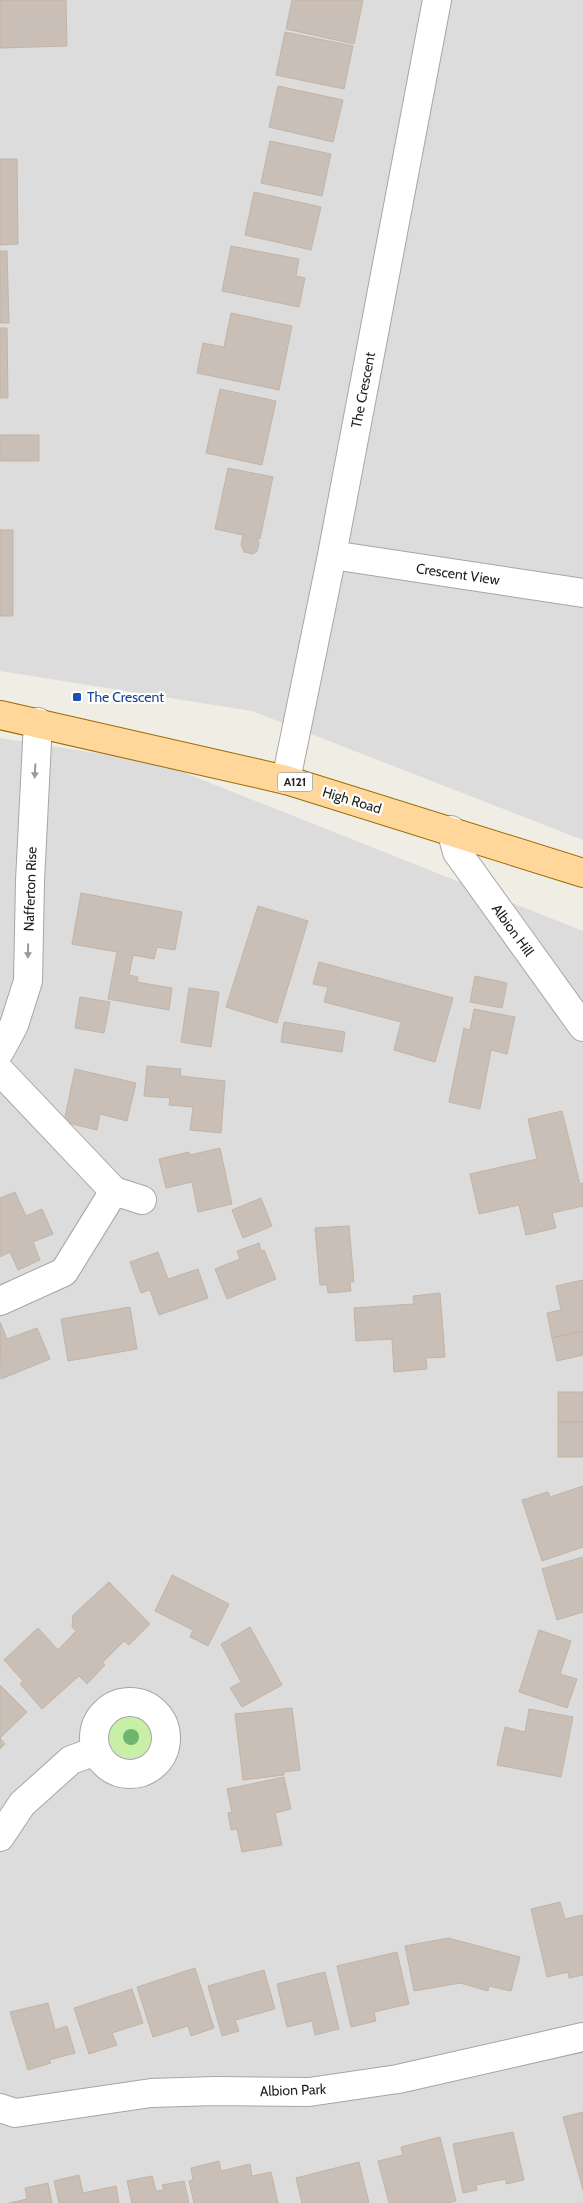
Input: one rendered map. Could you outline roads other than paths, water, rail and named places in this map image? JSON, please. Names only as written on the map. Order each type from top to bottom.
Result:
[{"type":"main road","name":"High Road","points":[[0,715],[38,722],[286,780],[583,873]]},
{"type":"street","name":"The Crescent","points":[[286,780],[332,555],[437,0]]},
{"type":"street","name":"Crescent View","points":[[332,555],[583,593]]},
{"type":"street","name":"Nafferton Rise","points":[[0,1051],[14,1025],[28,981],[30,881],[38,722]]},
{"type":"street","name":"Albion Hill","points":[[450,830],[457,852],[583,1027]]},
{"type":"street","points":[[0,1071],[114,1191],[142,1200]]},
{"type":"street","points":[[0,1301],[64,1272],[114,1191]]},
{"type":"street","points":[[0,1836],[22,1804],[64,1766],[71,1760],[96,1751]]},
{"type":"street","name":"Albion Park","points":[[0,2108],[15,2113],[151,2093],[215,2091],[309,2092],[398,2079],[583,2038]]},
{"type":"place","name":"The Crescent","points":[[77,697]]}]
